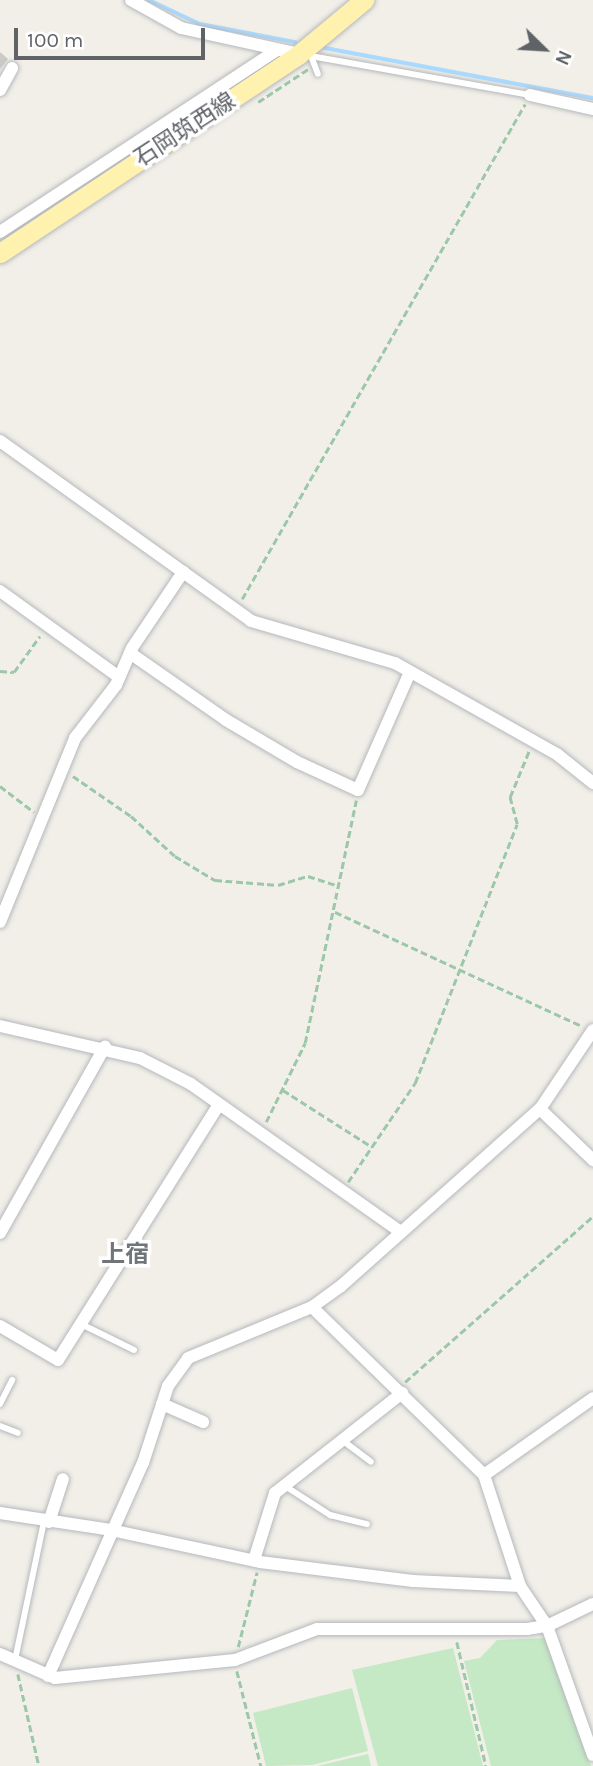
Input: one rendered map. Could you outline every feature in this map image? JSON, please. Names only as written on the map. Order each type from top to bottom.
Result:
[{"type":"main road","name":"石岡筑西線","points":[[0,253],[305,55],[365,0]]},
{"type":"street","points":[[131,0],[181,28],[305,55]]},
{"type":"street","points":[[0,233],[277,50]]},
{"type":"street","points":[[0,90],[12,68]]},
{"type":"street","points":[[530,95],[593,109]]},
{"type":"street","points":[[0,441],[235,611],[267,629],[359,650],[410,672],[534,741],[593,783]]},
{"type":"street","points":[[0,922],[75,738],[120,677],[130,653],[183,572]]},
{"type":"street","points":[[0,591],[49,623],[120,677]]},
{"type":"street","points":[[130,653],[226,720],[297,762],[358,790],[410,672]]},
{"type":"street","points":[[0,1026],[105,1047],[141,1058],[219,1104],[401,1232]]},
{"type":"street","points":[[48,1676],[143,1463],[162,1404],[188,1358],[312,1307],[540,1109],[592,1033]]},
{"type":"street","points":[[0,1233],[105,1047]]},
{"type":"street","points":[[0,1326],[58,1360],[219,1104]]},
{"type":"street","points":[[540,1109],[593,1160]]},
{"type":"street","points":[[312,1307],[484,1475],[520,1586],[547,1626],[593,1755]]},
{"type":"street","points":[[257,1561],[264,1520],[283,1485],[400,1391]]},
{"type":"street","points":[[484,1475],[593,1398]]},
{"type":"street","points":[[162,1404],[203,1422]]},
{"type":"street","points":[[47,1521],[63,1479]]},
{"type":"street","points":[[0,1513],[111,1530],[257,1561],[413,1581],[520,1586]]},
{"type":"street","points":[[0,1654],[48,1676],[234,1660],[317,1629],[547,1626],[593,1605]]},
{"type":"lane","points":[[305,55],[318,74]]},
{"type":"lane","points":[[305,55],[530,95]]},
{"type":"lane","points":[[81,1324],[134,1349]]},
{"type":"lane","points":[[0,1404],[12,1380]]},
{"type":"lane","points":[[0,1426],[18,1433]]},
{"type":"lane","points":[[340,1438],[371,1462]]},
{"type":"lane","points":[[283,1485],[330,1515],[368,1524]]},
{"type":"lane","points":[[17,1663],[47,1521]]},
{"type":"path","points":[[235,611],[530,95]]},
{"type":"path","points":[[0,671],[14,673],[49,623]]},
{"type":"path","points":[[342,1191],[415,1083],[517,824],[511,792],[534,741]]},
{"type":"path","points":[[62,768],[131,816],[175,856],[215,880],[278,885],[308,876],[339,887]]},
{"type":"path","points":[[0,786],[43,817]]},
{"type":"path","points":[[260,1133],[304,1043],[358,790]]},
{"type":"path","points":[[334,911],[592,1033]]},
{"type":"path","points":[[282,1089],[372,1147]]},
{"type":"path","points":[[400,1391],[593,1216]]},
{"type":"path","points":[[257,1561],[234,1660],[261,1766]]},
{"type":"path","points":[[454,1629],[486,1766]]},
{"type":"path","points":[[17,1663],[17,1676],[39,1766]]},
{"type":"green space","points":[[545,1638],[591,1766],[491,1766],[464,1661],[480,1658],[497,1640]]},
{"type":"green space","points":[[453,1648],[483,1766],[378,1766],[352,1670]]},
{"type":"green space","points":[[352,1688],[368,1751],[312,1765],[266,1766],[253,1713]]},
{"type":"green space","points":[[368,1754],[371,1766],[317,1766]]},
{"type":"building","points":[[0,52],[8,59],[0,69]]},
{"type":"waterway","points":[[149,0],[200,24],[295,42]]},
{"type":"waterway","points":[[320,47],[593,98]]},
{"type":"district","name":"上宿","points":[[125,1255]]}]
